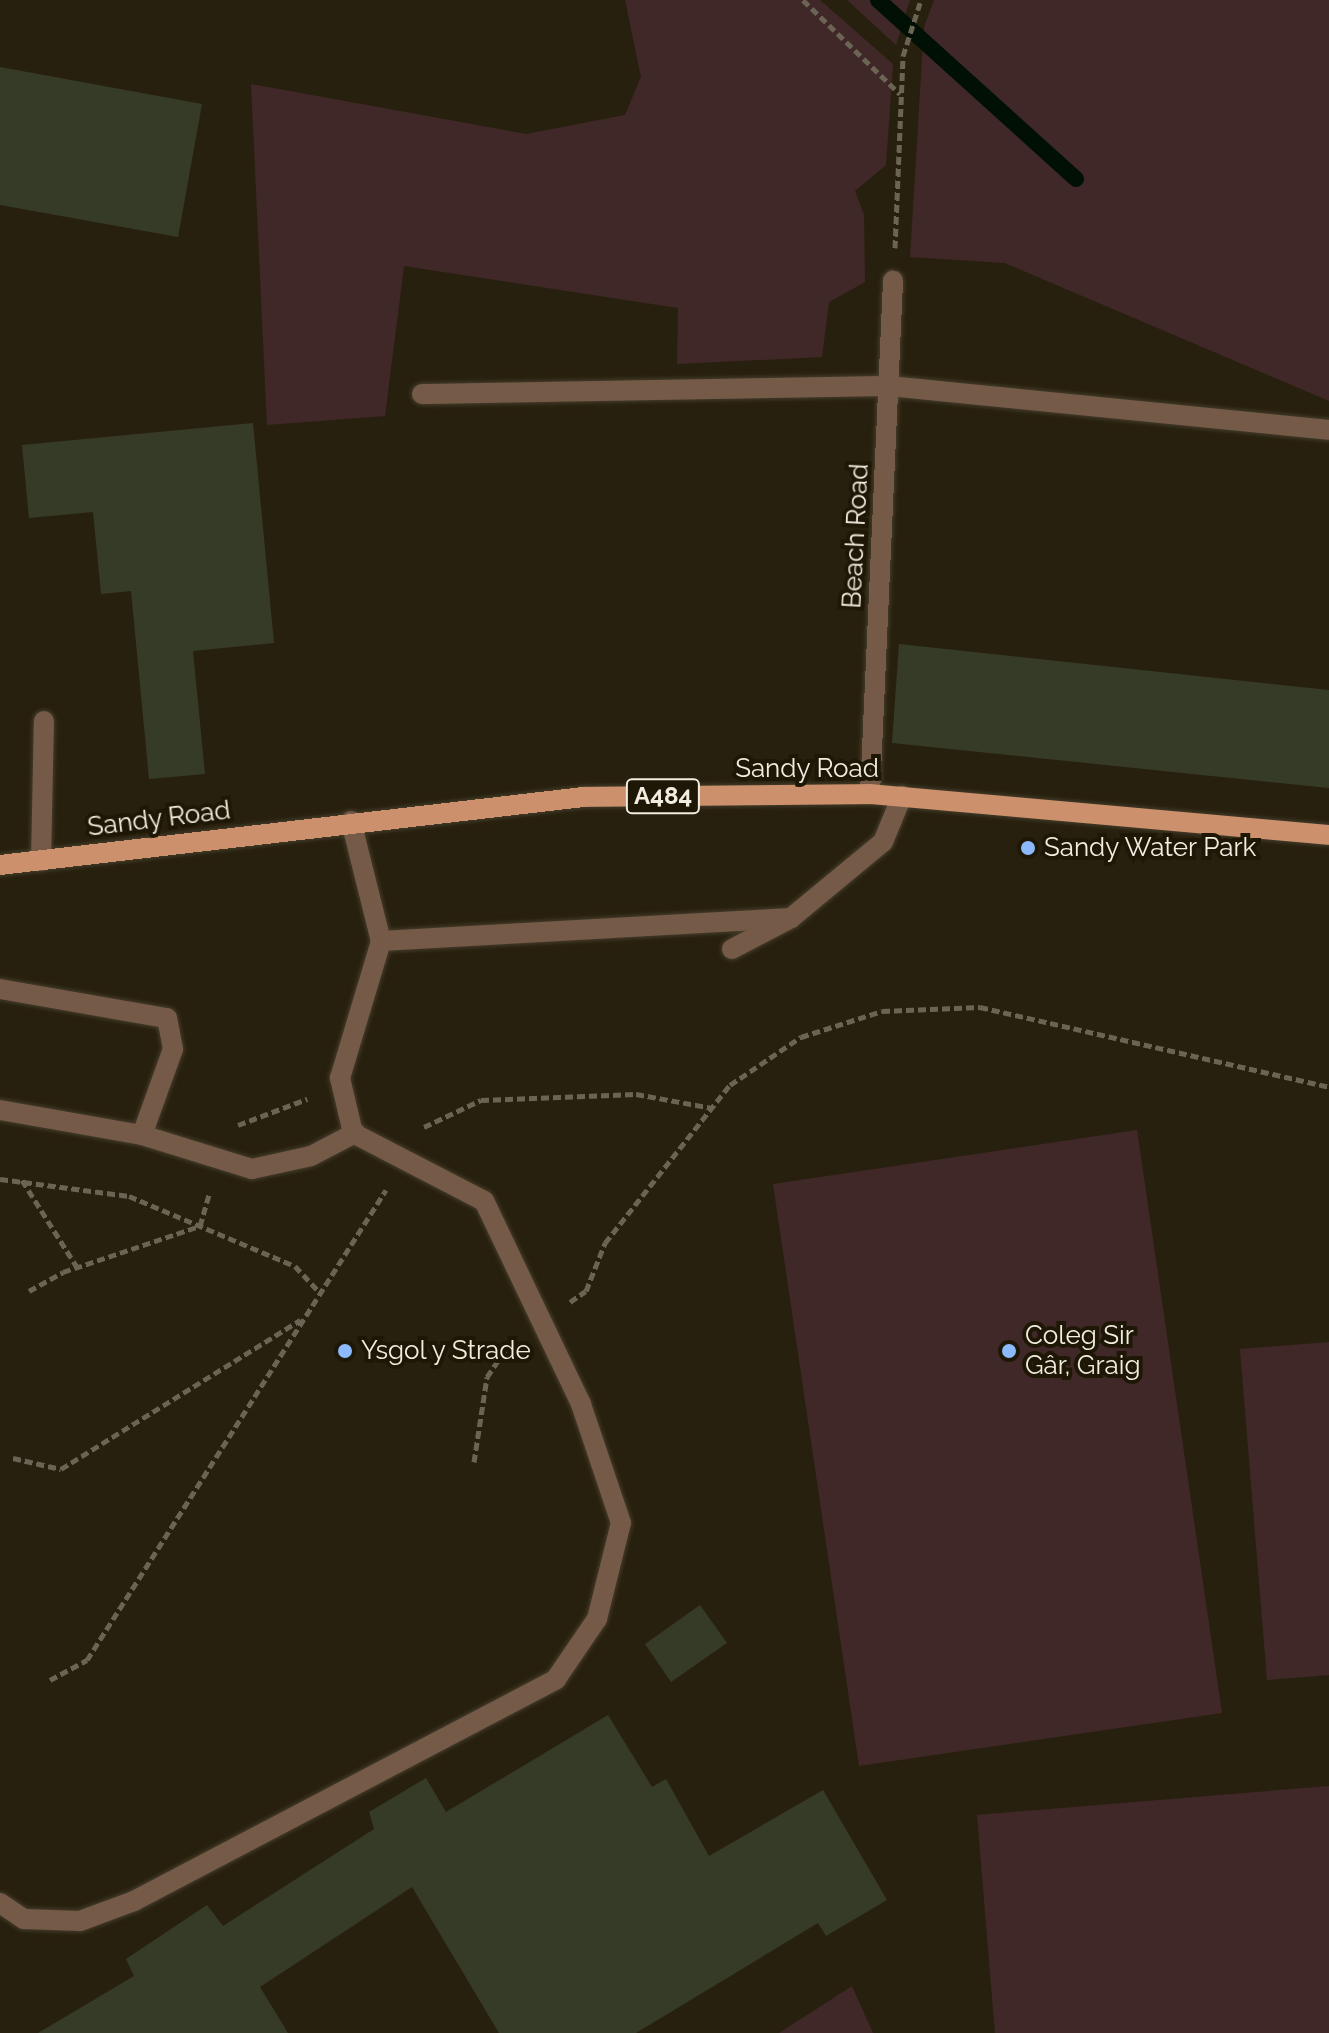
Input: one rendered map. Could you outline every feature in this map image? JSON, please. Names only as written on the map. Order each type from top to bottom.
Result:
[{"type":"main road","name":"Sandy Road","points":[[0,865],[351,821],[583,797],[870,794],[1329,835]]},
{"type":"lane","name":"Beach Road","points":[[870,794],[893,281]]},
{"type":"lane","points":[[422,394],[889,386],[1329,430]]},
{"type":"lane","points":[[41,861],[44,721]]},
{"type":"lane","points":[[732,949],[791,918],[883,842],[902,796]]},
{"type":"lane","points":[[0,1903],[24,1919],[80,1921],[134,1901],[556,1679],[597,1619],[621,1523],[581,1404],[484,1201],[355,1133],[340,1078],[381,941],[351,821]]},
{"type":"lane","points":[[381,941],[791,918]]},
{"type":"lane","points":[[0,989],[167,1018],[173,1049],[142,1135]]},
{"type":"lane","points":[[0,1110],[142,1135],[252,1169],[311,1156],[355,1133]]},
{"type":"path","points":[[803,0],[901,94]]},
{"type":"path","points":[[893,281],[903,56],[920,3]]},
{"type":"path","points":[[474,1462],[487,1377],[512,1340],[586,1291],[605,1243],[730,1085],[801,1037],[882,1011],[980,1007],[1329,1087]]},
{"type":"path","points":[[200,1226],[220,1159],[234,1127],[298,1100],[344,1094]]},
{"type":"path","points":[[50,1680],[87,1660],[423,1128],[481,1100],[636,1094],[712,1108]]},
{"type":"path","points":[[0,1179],[129,1196],[295,1266],[320,1293]]},
{"type":"path","points":[[22,1180],[77,1267]]},
{"type":"path","points":[[29,1291],[77,1267],[200,1226]]},
{"type":"path","points":[[13,1458],[61,1469],[304,1317]]},
{"type":"shaded area","points":[[625,0],[820,0],[893,64],[886,165],[855,191],[864,215],[865,282],[829,302],[822,357],[677,364],[678,308],[404,266],[385,416],[267,425],[251,84],[526,134],[625,115],[641,77]]},
{"type":"shaded area","points":[[847,0],[910,0],[896,45]]},
{"type":"shaded area","points":[[934,0],[1329,0],[1329,401],[1005,263],[910,257],[924,27]]},
{"type":"shaded area","points":[[1137,1130],[1222,1713],[859,1766],[773,1184]]},
{"type":"shaded area","points":[[1329,1342],[1329,1675],[1267,1680],[1240,1349]]},
{"type":"shaded area","points":[[1329,1786],[1329,2033],[995,2033],[977,1815]]},
{"type":"shaded area","points":[[852,1986],[873,2033],[779,2033]]},
{"type":"building","points":[[0,67],[202,104],[178,237],[0,205]]},
{"type":"building","points":[[253,423],[274,643],[193,651],[205,774],[149,779],[131,591],[101,594],[93,512],[29,518],[22,445]]},
{"type":"building","points":[[899,644],[1329,690],[1329,788],[892,743]]},
{"type":"building","points":[[700,1605],[727,1643],[671,1682],[645,1644]]},
{"type":"building","points":[[608,1715],[652,1787],[666,1779],[709,1856],[823,1790],[887,1900],[826,1936],[818,1923],[636,2033],[499,2033],[412,1887],[260,1987],[288,2033],[38,2033],[134,1976],[126,1959],[207,1905],[223,1926],[374,1829],[369,1812],[426,1778],[446,1812]]},
{"type":"waterway","points":[[878,0],[1076,179]]},
{"type":"place","name":"Sandy Water Park","points":[[1028,848]]},
{"type":"place","name":"Ysgol y Strade","points":[[345,1351]]},
{"type":"place","name":"Coleg Sir Gâr, Graig","points":[[1009,1351]]}]
